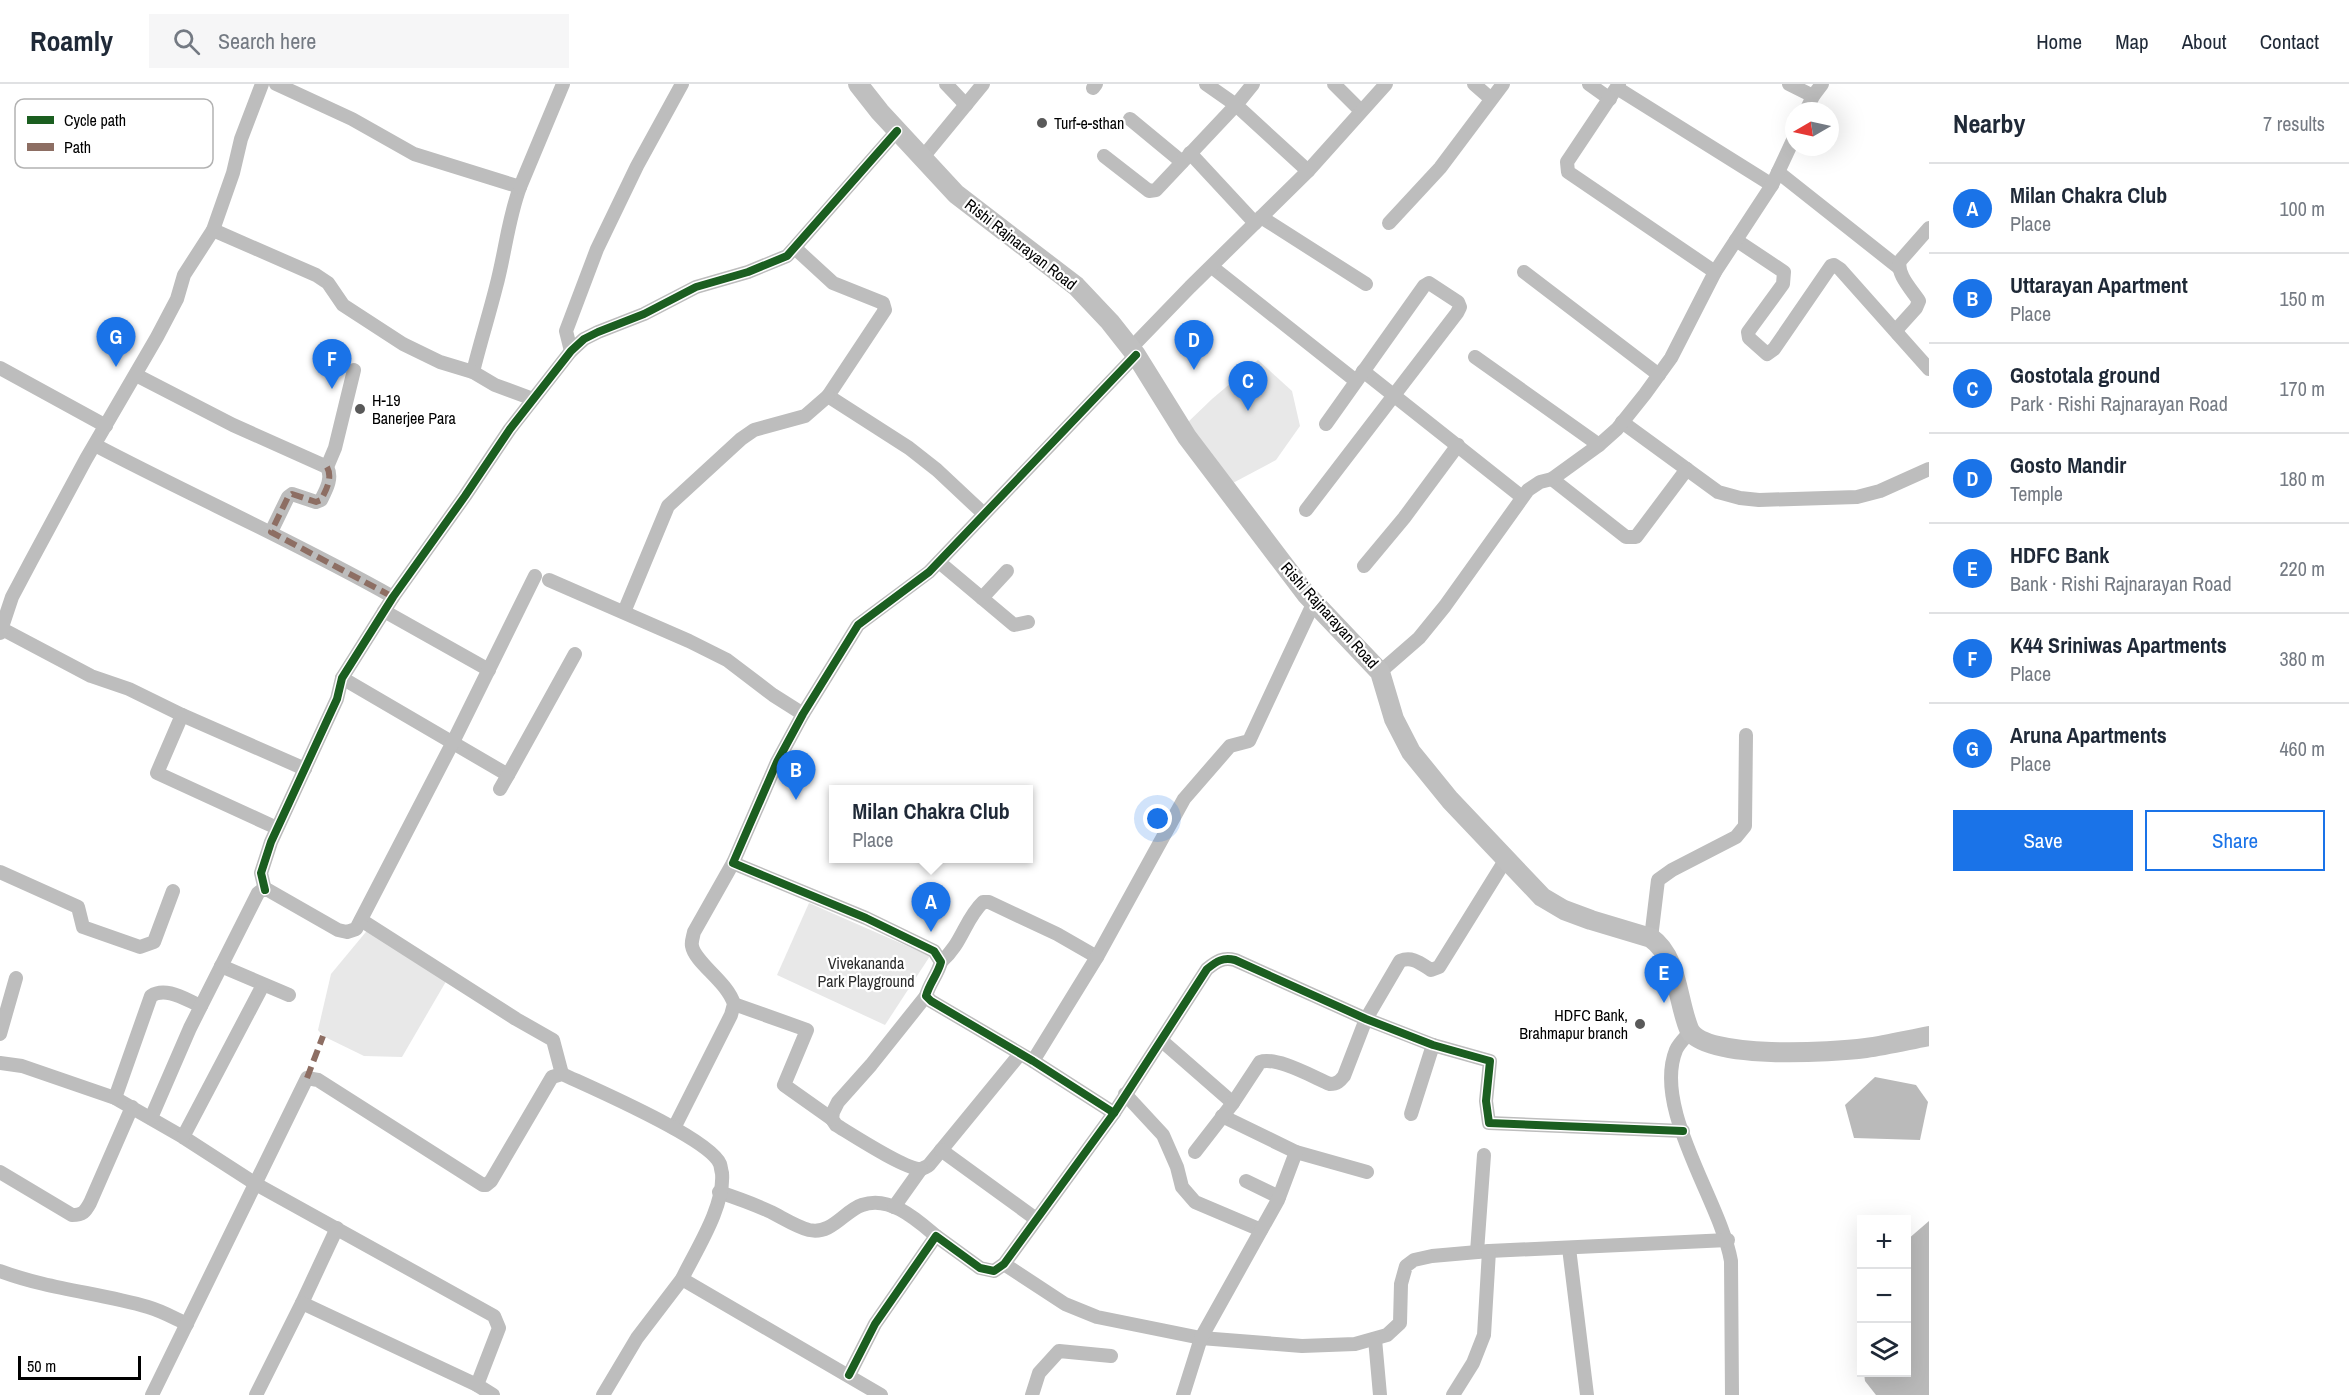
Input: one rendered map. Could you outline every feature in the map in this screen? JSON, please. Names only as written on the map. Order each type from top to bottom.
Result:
[{"type":"main road","name":"Rishi Rajnarayan Road","points":[[858,84],[897,131],[956,194],[1076,285],[1134,352],[1187,436],[1314,602],[1380,672],[1394,719],[1411,752],[1450,800],[1542,897],[1564,910],[1591,921],[1651,938]]},
{"type":"main road","points":[[1651,938],[1659,944],[1667,956],[1690,1032],[1703,1041],[1727,1049],[1798,1052],[1865,1048],[1929,1036]]},
{"type":"street","points":[[262,84],[241,139],[233,173],[213,230],[184,275],[177,299],[12,597],[1,631],[91,676],[129,689],[305,769]]},
{"type":"street","points":[[276,84],[352,119],[414,154],[520,187]]},
{"type":"street","points":[[473,372],[486,317],[497,286],[504,246],[520,187],[563,84]]},
{"type":"street","points":[[570,351],[566,331],[597,249],[637,166],[682,84]]},
{"type":"street","points":[[946,84],[966,105]]},
{"type":"street","points":[[923,157],[983,84]]},
{"type":"street","points":[[1206,84],[1236,105],[1308,171]]},
{"type":"street","points":[[1104,156],[1153,192],[1253,84]]},
{"type":"street","points":[[1334,84],[1361,111]]},
{"type":"street","points":[[674,1128],[731,1015],[734,1004],[726,987],[694,952],[691,945],[694,932],[733,863],[772,773],[802,714],[858,625],[939,562],[1212,267],[1308,171],[1386,84]]},
{"type":"street","points":[[1474,84],[1490,98]]},
{"type":"street","points":[[1389,223],[1440,168],[1490,98],[1503,84]]},
{"type":"street","points":[[1589,84],[1615,90],[1775,178],[1898,267],[1924,305],[1916,308],[1897,329],[1898,334]]},
{"type":"street","points":[[1790,84],[1813,96]]},
{"type":"street","points":[[1810,102],[1822,84]]},
{"type":"street","points":[[1615,90],[1567,162],[1568,172],[1715,272]]},
{"type":"street","points":[[1130,119],[1186,157],[1258,220],[1365,284]]},
{"type":"street","points":[[265,890],[261,873],[277,828],[338,699],[342,678],[393,597],[533,399],[570,351],[584,339],[644,314],[696,287],[775,262],[796,249],[897,131]]},
{"type":"street","points":[[1380,672],[1419,638],[1445,606],[1522,497],[1533,486],[1552,479],[1599,445],[1622,422],[1659,375],[1671,358],[1715,272],[1775,178],[1785,156]]},
{"type":"street","points":[[1898,267],[1900,261],[1929,228]]},
{"type":"street","points":[[213,230],[316,275],[328,283],[344,305],[403,344],[440,362],[473,372],[495,385],[533,399]]},
{"type":"street","points":[[1736,240],[1784,272],[1781,287],[1748,333],[1749,338],[1767,354],[1774,349],[1832,265],[1840,269],[1929,369]]},
{"type":"street","points":[[624,612],[668,506],[741,439],[754,430],[805,416],[828,396],[885,310],[883,303],[833,283],[796,249]]},
{"type":"street","points":[[1212,267],[1359,376],[1395,396],[1522,497]]},
{"type":"street","points":[[1524,272],[1659,375]]},
{"type":"street","points":[[1306,510],[1457,313],[1460,307],[1458,302],[1429,283],[1426,284],[1326,424]]},
{"type":"street","points":[[1474,357],[1599,445]]},
{"type":"street","points":[[0,368],[106,426]]},
{"type":"street","points":[[327,467],[335,448],[354,370]]},
{"type":"street","points":[[136,375],[233,425],[327,467],[330,473],[329,481],[321,500],[316,501],[292,494],[288,497],[271,532]]},
{"type":"street","points":[[828,396],[909,448],[937,470],[984,514]]},
{"type":"street","points":[[1622,422],[1718,492],[1740,498],[1759,500],[1857,497],[1880,490],[1929,469]]},
{"type":"street","points":[[95,445],[271,532],[393,597]]},
{"type":"street","points":[[1364,566],[1404,518],[1458,445]]},
{"type":"street","points":[[1552,479],[1626,537],[1631,538],[1636,537],[1687,469]]},
{"type":"street","points":[[939,562],[1014,625],[1028,622]]},
{"type":"street","points":[[982,598],[1007,571]]},
{"type":"street","points":[[151,1118],[201,1006],[258,893],[268,890],[338,930],[347,932],[356,929],[453,742],[535,576]]},
{"type":"street","points":[[549,580],[727,660],[802,714]]},
{"type":"street","points":[[1033,1061],[1097,957],[1185,799],[1230,746],[1249,741],[1314,602]]},
{"type":"street","points":[[384,611],[489,670]]},
{"type":"street","points":[[500,789],[575,654]]},
{"type":"street","points":[[342,678],[508,775]]},
{"type":"street","points":[[182,715],[157,773],[277,828]]},
{"type":"street","points":[[1651,938],[1658,880],[1672,870],[1736,837],[1745,826],[1746,735]]},
{"type":"street","points":[[1195,1152],[1233,1103],[1260,1062],[1266,1060],[1280,1063],[1330,1084],[1335,1084],[1344,1076],[1366,1019],[1400,961],[1416,960],[1431,970],[1439,967],[1506,860]]},
{"type":"street","points":[[733,863],[866,918],[934,951],[941,962]]},
{"type":"street","points":[[0,872],[78,907],[83,927],[140,947],[154,942],[173,891]]},
{"type":"street","points":[[832,1119],[838,1102],[926,996],[938,974],[941,962],[957,946],[983,902],[989,902],[1057,934],[1097,957]]},
{"type":"street","points":[[361,920],[516,1019],[553,1040],[562,1074]]},
{"type":"street","points":[[719,1192],[754,1204],[809,1230],[828,1228],[862,1205],[877,1204],[894,1207],[916,1220],[980,1268],[994,1271],[1004,1264],[1114,1113],[1208,969],[1216,961],[1226,958],[1432,1045],[1490,1061],[1486,1101],[1489,1122],[1683,1131]]},
{"type":"street","points":[[221,966],[289,995]]},
{"type":"street","points":[[0,1034],[16,978]]},
{"type":"street","points":[[183,1137],[263,985]]},
{"type":"street","points":[[115,1098],[152,996],[158,992],[167,992],[201,1006]]},
{"type":"street","points":[[926,996],[1114,1113]]},
{"type":"street","points":[[734,1004],[807,1030],[784,1084],[832,1119],[836,1125],[884,1152],[921,1169]]},
{"type":"street","points":[[1690,1032],[1676,1049],[1672,1067],[1672,1086],[1695,1169],[1728,1240],[1731,1260],[1732,1395]]},
{"type":"street","points":[[1162,1041],[1233,1103]]},
{"type":"street","points":[[1411,1114],[1432,1045]]},
{"type":"street","points":[[894,1207],[921,1169],[929,1166],[1020,1054]]},
{"type":"street","points":[[0,1063],[22,1066],[115,1098],[183,1137],[256,1184],[494,1316],[499,1328],[485,1391],[302,1303]]},
{"type":"street","points":[[152,1395],[307,1078],[318,1080],[479,1183],[486,1185],[491,1181],[552,1077],[562,1074],[674,1128],[712,1155],[720,1164],[722,1176],[718,1204],[682,1280],[637,1338],[603,1395]]},
{"type":"street","points":[[1125,1094],[1163,1135],[1177,1167],[1182,1187],[1195,1202],[1261,1230]]},
{"type":"street","points":[[0,1172],[72,1215],[80,1215],[86,1211],[90,1203],[132,1107]]},
{"type":"street","points":[[1222,1116],[1296,1152],[1367,1172]]},
{"type":"street","points":[[941,1150],[1036,1219]]},
{"type":"street","points":[[1183,1395],[1201,1338],[1279,1197],[1296,1152]]},
{"type":"street","points":[[1454,1395],[1473,1363],[1484,1335],[1484,1155]]},
{"type":"street","points":[[1246,1181],[1279,1197]]},
{"type":"street","points":[[256,1395],[338,1228]]},
{"type":"street","points":[[849,1375],[875,1324],[936,1236]]},
{"type":"street","points":[[1004,1264],[1065,1304],[1097,1317],[1201,1338],[1302,1346],[1355,1344],[1387,1335],[1400,1323],[1401,1284],[1406,1266],[1414,1260],[1483,1251],[1728,1240]]},
{"type":"street","points":[[1569,1248],[1587,1395]]},
{"type":"street","points":[[0,1270],[18,1278],[151,1308],[187,1324]]},
{"type":"street","points":[[682,1280],[881,1395]]},
{"type":"street","points":[[1375,1339],[1380,1395]]},
{"type":"street","points":[[1032,1395],[1039,1373],[1059,1351],[1111,1356]]},
{"type":"green space","points":[[1258,360],[1292,391],[1300,426],[1276,460],[1231,484],[1186,424]]},
{"type":"green space","name":"Vivekananda Park Playground","points":[[809,903],[930,956],[885,1025],[777,975]]},
{"type":"green space","points":[[370,927],[448,978],[402,1057],[364,1056],[323,1036],[318,1030],[331,974]]},
{"type":"shaded area","points":[[1875,1077],[1916,1085],[1928,1102],[1920,1140],[1854,1138],[1845,1105]]},
{"type":"shaded area","points":[[1929,1221],[1929,1395],[1876,1395],[1864,1377],[1911,1377],[1911,1237]]},
{"type":"marked path","points":[[327,467],[329,480],[321,500],[316,502],[292,494],[288,497],[271,532],[393,597]]},
{"type":"marked path","points":[[307,1078],[323,1036]]},
{"type":"cycle path","points":[[265,890],[261,873],[271,842],[337,699],[342,678],[393,597],[510,429],[571,351],[584,339],[644,314],[696,287],[748,272],[787,256],[897,131]]},
{"type":"cycle path","points":[[1114,1113],[1033,1061],[931,1001],[926,996],[941,962],[934,951],[866,918],[733,863],[777,762],[803,714],[858,625],[929,572],[1136,355]]},
{"type":"cycle path","points":[[849,1375],[875,1324],[936,1236],[980,1268],[994,1271],[1004,1264],[1114,1113],[1207,969],[1224,959],[1235,960],[1366,1019],[1433,1045],[1490,1061],[1486,1101],[1489,1123],[1683,1131]]},
{"type":"place","name":"Turf-e-sthan","points":[[1042,123]]},
{"type":"place","name":"Aruna Apartments","points":[[116,367]]},
{"type":"place","name":"Gosto Mandir","points":[[1194,370]]},
{"type":"place","name":"K44 Sriniwas Apartments","points":[[332,389]]},
{"type":"place","name":"H-19 Banerjee Para","points":[[360,409]]},
{"type":"place","name":"Gostotala ground","points":[[1248,411]]},
{"type":"place","name":"Uttarayan Apartment","points":[[796,800]]},
{"type":"place","name":"Milan Chakra Club","points":[[931,932]]},
{"type":"place","name":"HDFC Bank","points":[[1664,1003]]},
{"type":"place","name":"HDFC Bank, Brahmapur branch","points":[[1640,1024]]}]
